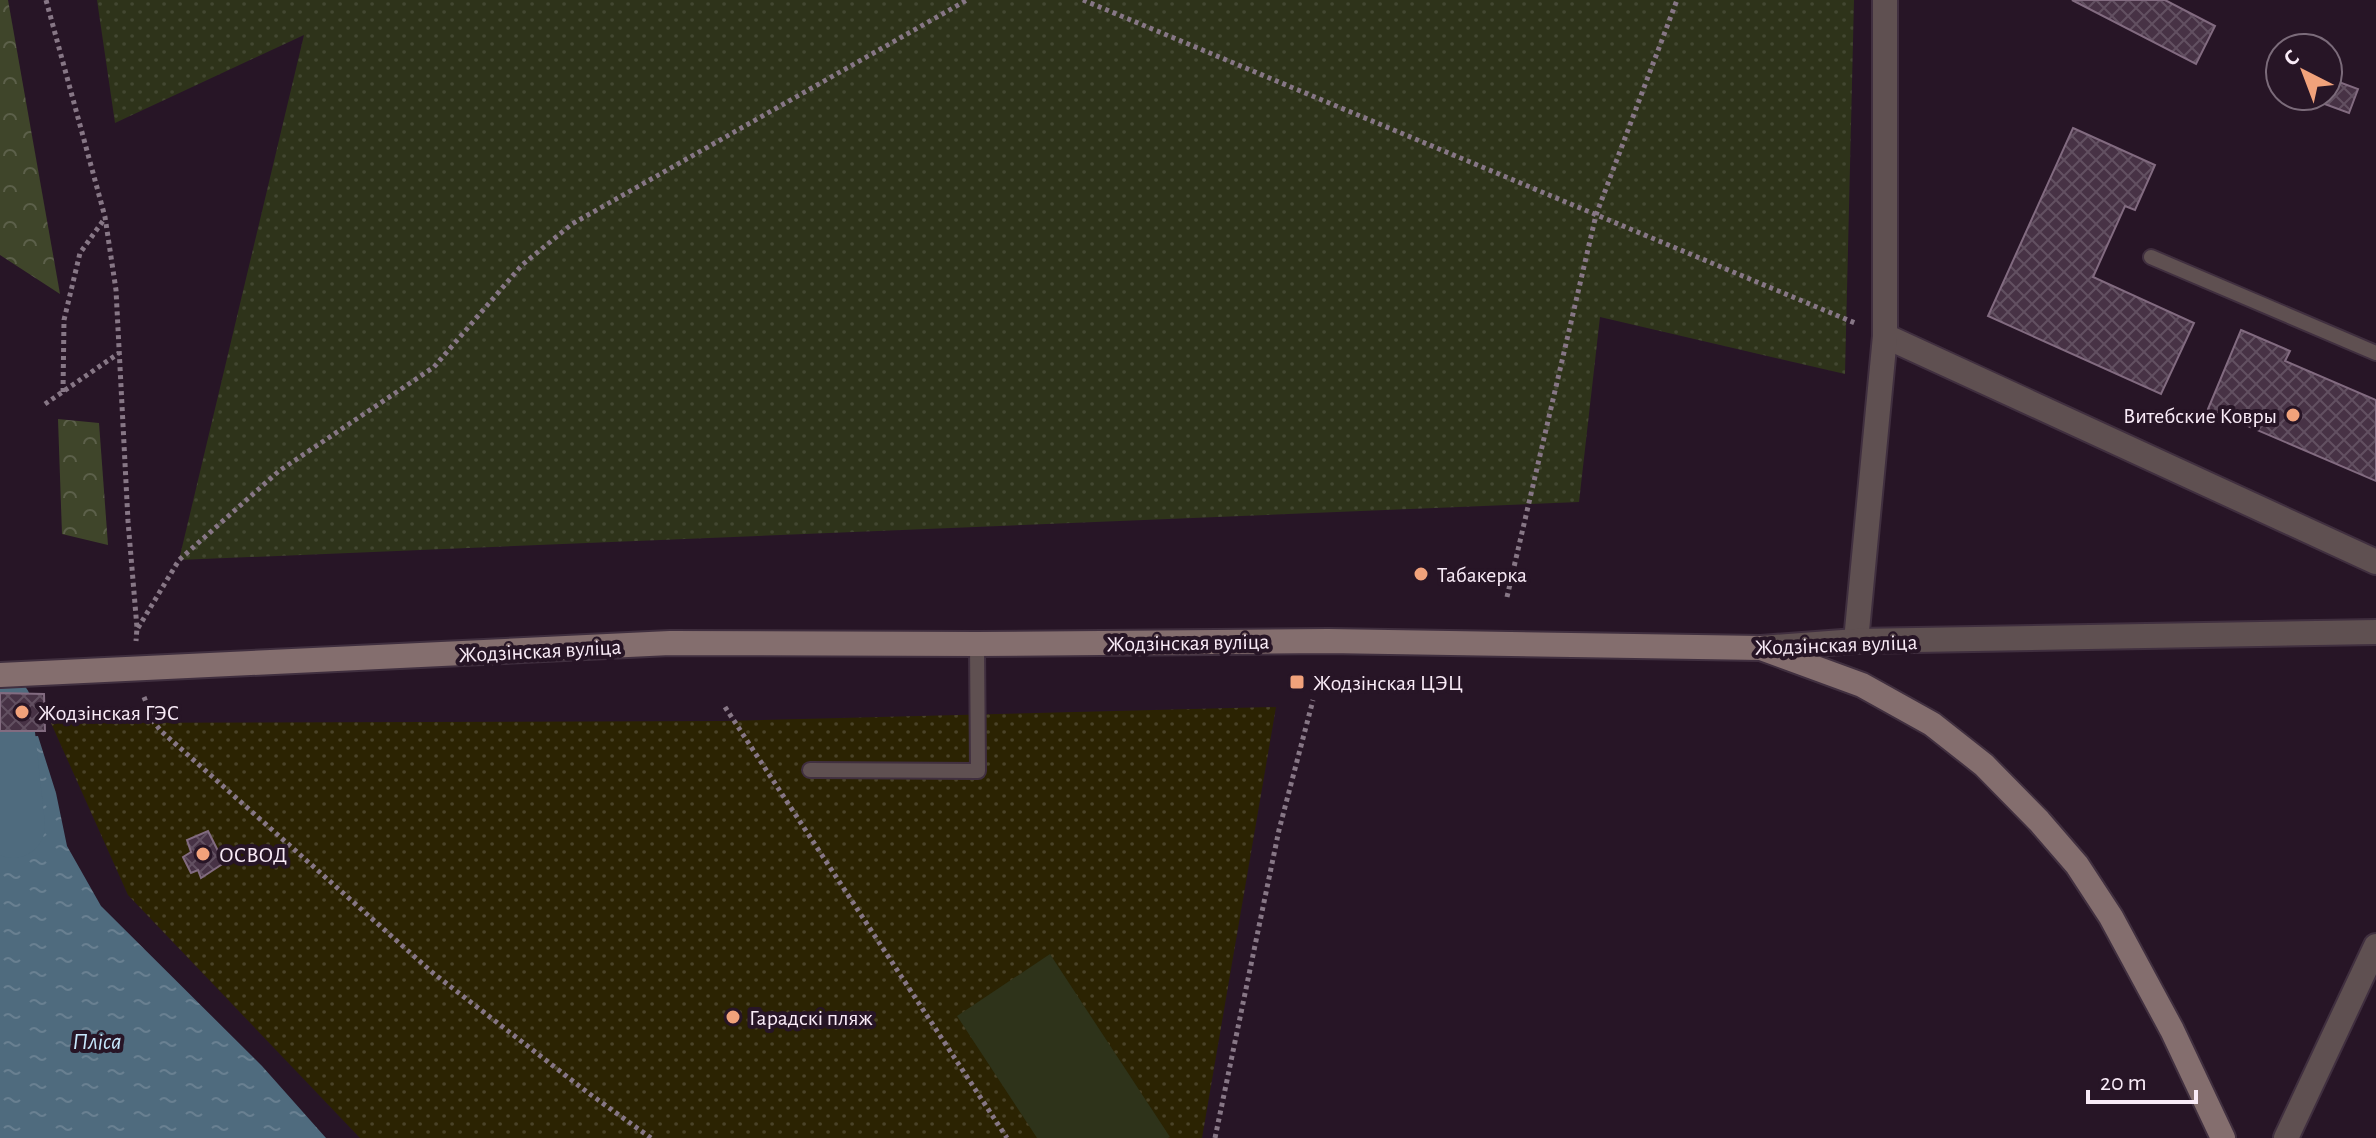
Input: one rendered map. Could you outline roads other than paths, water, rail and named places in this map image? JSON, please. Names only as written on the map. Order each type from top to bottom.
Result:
[{"type":"main road","name":"Жодзінская вуліца","points":[[0,675],[670,643],[1328,641],[1761,648]]},
{"type":"main road","points":[[1761,648],[1862,685],[1932,724],[1984,765],[2039,821],[2077,865],[2111,917],[2172,1030],[2223,1138]]},
{"type":"street","points":[[1856,641],[1885,336],[1885,0]]},
{"type":"street","points":[[1885,336],[2376,562]]},
{"type":"street","name":"Жодзінская вуліца","points":[[1761,648],[1856,641],[2376,632]]},
{"type":"street","points":[[2286,1138],[2376,946]]},
{"type":"lane","points":[[2151,257],[2376,353]]},
{"type":"lane","points":[[810,770],[978,771],[977,644]]},
{"type":"water","name":"Пліса","points":[[38,736],[56,793],[67,846],[101,906],[262,1066],[326,1138],[0,1138],[0,738]]},
{"type":"waterway","name":"Пліса","points":[[0,706],[13,826]]},
{"type":"place","name":"Витебские Ковры","points":[[2293,415]]},
{"type":"place","name":"Табакерка","points":[[1421,574]]},
{"type":"place","name":"Жодзінская ЦЭЦ","points":[[1297,682]]},
{"type":"place","name":"Жодзінская ГЭС","points":[[22,712]]},
{"type":"place","name":"ОСВОД","points":[[203,854]]},
{"type":"place","name":"Гарадскі пляж","points":[[733,1017]]}]
